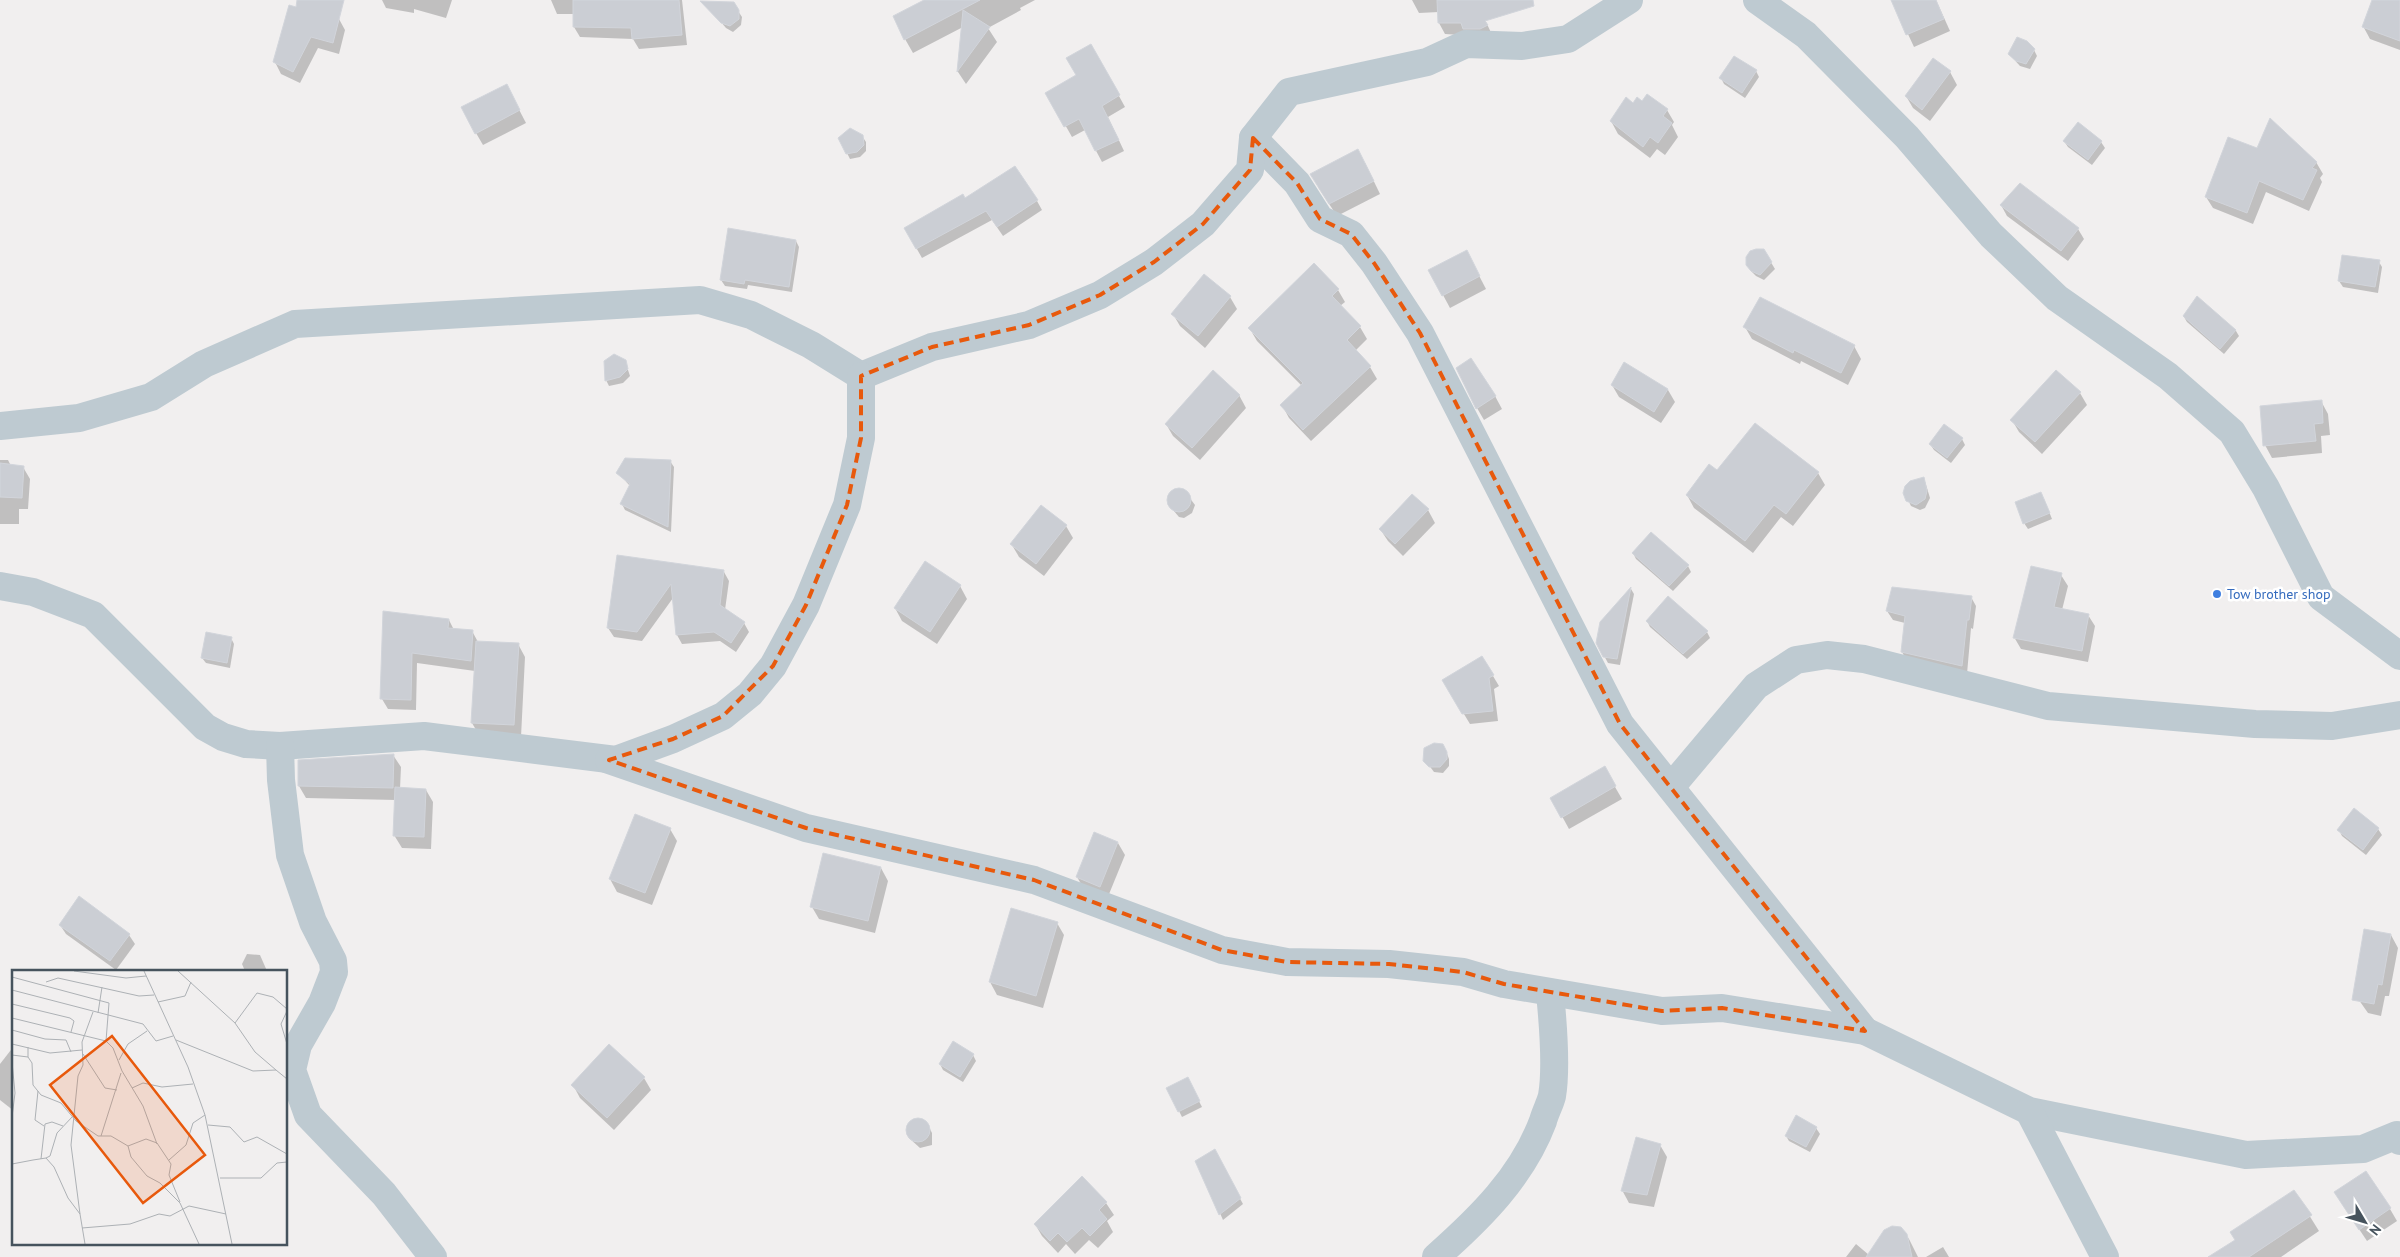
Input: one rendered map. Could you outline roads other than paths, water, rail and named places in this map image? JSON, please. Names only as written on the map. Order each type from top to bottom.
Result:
[{"type":"street","points":[[861,376],[932,347],[1029,325],[1100,295],[1154,262],[1203,224],[1250,170],[1253,138],[1289,92],[1427,62],[1466,44],[1522,46],[1568,39],[1629,0]]},
{"type":"street","points":[[1757,0],[1806,36],[1907,137],[1991,236],[2057,298],[2168,376],[2232,432],[2266,488],[2321,598],[2400,656]]},
{"type":"street","points":[[1253,138],[1297,183],[1320,219],[1351,234],[1374,264],[1420,333],[1620,724],[1756,897],[1865,1031]]},
{"type":"street","points":[[0,426],[79,418],[151,397],[204,364],[295,324],[700,300],[751,315],[811,345],[861,376]]},
{"type":"street","points":[[0,586],[33,592],[93,615],[205,727],[223,737],[246,744],[280,746],[424,736],[616,760],[674,739],[723,716],[750,694],[773,666],[806,605],[847,505],[861,438],[861,376]]},
{"type":"street","points":[[1671,787],[1756,686],[1796,660],[1827,655],[1864,659],[2048,706],[2255,724],[2332,726],[2400,715]]},
{"type":"street","points":[[280,746],[281,780],[290,855],[313,922],[332,962],[334,972],[322,1003],[298,1045],[292,1070],[308,1115],[384,1194],[433,1257]]},
{"type":"street","points":[[609,760],[806,828],[1034,880],[1222,950],[1287,962],[1388,964],[1464,972],[1504,984],[1662,1011],[1722,1008],[1865,1031],[2029,1111],[2246,1155],[2363,1149],[2399,1136]]},
{"type":"street","points":[[1436,1257],[1466,1231],[1504,1190],[1533,1145],[1552,1096],[1554,1037],[1550,993]]},
{"type":"street","points":[[2029,1111],[2105,1257]]},
{"type":"place","name":"Tow brother shop","points":[[2217,594]]}]
